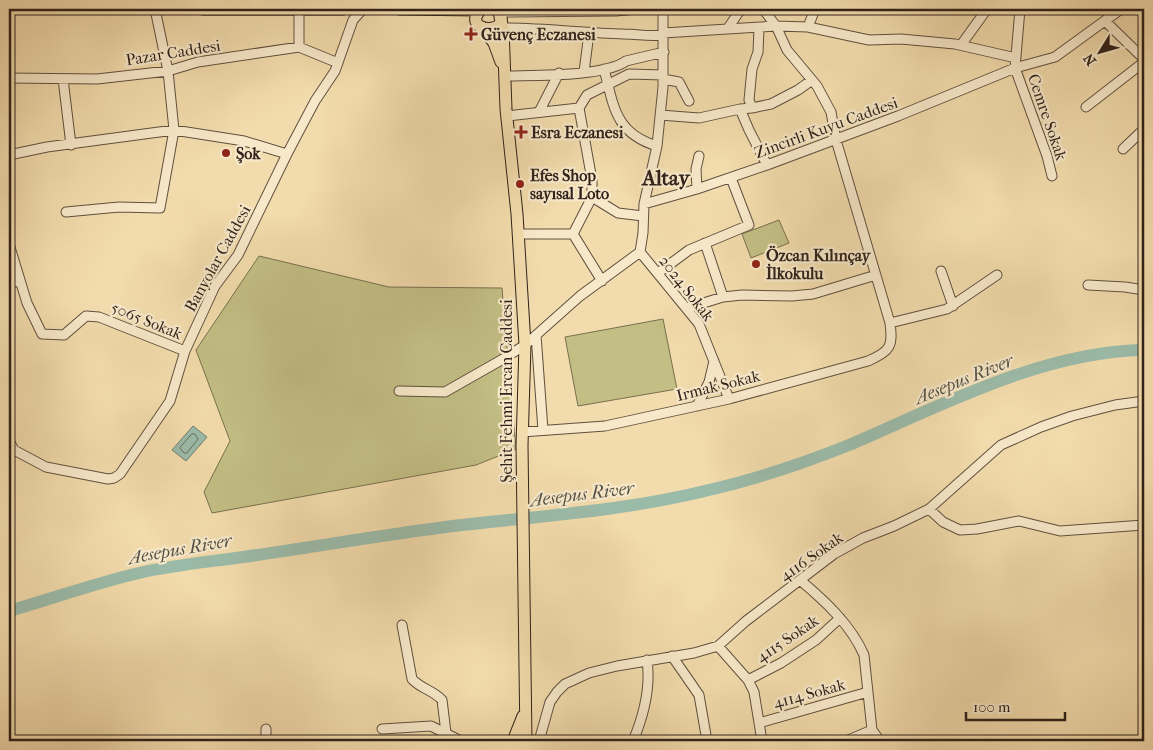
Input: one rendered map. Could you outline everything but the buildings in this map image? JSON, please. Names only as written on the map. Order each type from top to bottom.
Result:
[{"type":"main road","points":[[203,9],[343,9]]},
{"type":"main road","points":[[399,9],[453,9],[480,17],[485,29],[493,28],[499,23],[499,17]]},
{"type":"main road","name":"Şehit Fehmi Ercan Caddesi","points":[[480,17],[494,43],[505,76]]},
{"type":"main road","name":"Şehit Fehmi Ercan Caddesi","points":[[499,17],[518,234],[524,344],[522,445],[526,741]]},
{"type":"main road","name":"Şehit Fehmi Ercan Caddesi","points":[[514,741],[526,707]]},
{"type":"street","points":[[66,212],[119,207],[160,208],[174,130],[168,71],[155,9]]},
{"type":"street","points":[[299,9],[299,47],[338,63]]},
{"type":"street","name":"Banyolar Caddesi","points":[[9,441],[14,450],[46,467],[108,479],[120,474],[170,401],[185,351],[215,286],[238,255],[286,154],[338,63],[353,20],[363,9]]},
{"type":"street","points":[[499,17],[636,9]]},
{"type":"street","points":[[728,28],[741,9]]},
{"type":"street","name":"Irmak Sokak","points":[[522,432],[605,426],[730,399],[879,356],[887,351],[892,342],[890,323],[836,140],[831,112],[817,86],[787,50],[776,26],[763,9]]},
{"type":"street","points":[[808,27],[815,9]]},
{"type":"street","points":[[961,46],[987,9]]},
{"type":"street","points":[[1015,68],[1020,9]]},
{"type":"street","name":"Zincirli Kuyu Caddesi","points":[[644,204],[697,189],[768,165],[836,140],[1015,68],[1055,57],[1121,9]]},
{"type":"street","points":[[399,391],[445,392],[503,359],[536,335],[580,296],[640,252],[644,204],[656,146],[660,115],[664,52],[663,10]]},
{"type":"street","points":[[499,17],[541,28],[589,33],[651,36],[728,28],[808,27],[868,40],[901,39],[961,46],[1016,58]]},
{"type":"street","points":[[1086,107],[1144,61],[1106,21]]},
{"type":"street","points":[[752,108],[749,100],[752,69],[758,52],[759,28]]},
{"type":"street","points":[[584,72],[589,33]]},
{"type":"street","name":"Pazar Caddesi","points":[[9,78],[97,79],[168,71],[198,62],[299,47]]},
{"type":"street","points":[[505,76],[584,72],[604,69],[626,61],[664,52]]},
{"type":"street","name":"Cemre Sokak","points":[[1015,68],[1047,156],[1052,176]]},
{"type":"street","points":[[604,69],[617,115],[622,125],[640,140],[656,146]]},
{"type":"street","points":[[539,112],[559,73]]},
{"type":"street","points":[[573,234],[592,197],[592,180],[579,108],[588,94],[629,74],[663,77],[679,82],[689,101]]},
{"type":"street","points":[[63,80],[71,144]]},
{"type":"street","points":[[660,115],[699,118],[740,108],[752,108],[771,104],[798,90],[812,80]]},
{"type":"street","points":[[507,116],[579,108]]},
{"type":"street","points":[[740,108],[749,130],[768,165]]},
{"type":"street","points":[[1122,149],[1144,129]]},
{"type":"street","points":[[9,155],[71,144],[174,130],[229,138],[286,154]]},
{"type":"street","points":[[697,189],[696,169],[699,156]]},
{"type":"street","points":[[658,273],[689,250],[749,225],[731,178]]},
{"type":"street","points":[[592,197],[618,213],[643,216]]},
{"type":"street","points":[[518,234],[573,234]]},
{"type":"street","points":[[573,234],[602,281]]},
{"type":"street","points":[[705,243],[723,297]]},
{"type":"street","points":[[9,244],[20,280],[9,283]]},
{"type":"street","name":"2024 Sokak","points":[[640,252],[699,324],[730,399]]},
{"type":"street","points":[[941,271],[953,306]]},
{"type":"street","points":[[687,308],[723,297],[813,294],[876,275]]},
{"type":"street","points":[[890,323],[948,309],[997,276]]},
{"type":"street","name":"5065 Sokak","points":[[20,280],[27,303],[42,334],[64,334],[86,316],[100,317],[185,351]]},
{"type":"street","points":[[1088,285],[1144,290]]},
{"type":"street","points":[[536,335],[543,430]]},
{"type":"street","points":[[697,406],[709,382],[714,362]]},
{"type":"street","name":"4116 Sokak","points":[[540,741],[550,702],[565,684],[589,674],[647,660],[707,650],[718,646],[746,621],[834,554],[863,538],[894,526],[929,508],[1001,446],[1041,427],[1072,416],[1115,405],[1144,401]]},
{"type":"street","points":[[929,508],[943,522],[960,530],[1019,522],[1060,531],[1144,525]]},
{"type":"street","points":[[800,580],[824,600],[860,645],[864,655],[872,730],[880,741]]},
{"type":"street","name":"4115 Sokak","points":[[748,680],[780,663],[816,640],[840,618]]},
{"type":"street","points":[[402,625],[412,678],[417,684],[434,692],[442,700],[446,737]]},
{"type":"street","points":[[718,646],[748,680],[754,692],[762,741]]},
{"type":"street","points":[[672,656],[699,695],[707,741]]},
{"type":"street","points":[[633,741],[640,724],[646,700],[649,677],[647,660]]},
{"type":"street","name":"4114 Sokak","points":[[759,722],[868,692]]},
{"type":"street","points":[[382,729],[431,726],[446,737],[461,741]]},
{"type":"street","points":[[266,728],[266,741]]},
{"type":"street","points":[[846,741],[872,730]]},
{"type":"shaded area","points":[[779,220],[789,243],[751,258],[742,234]]},
{"type":"shaded area","points":[[259,256],[389,287],[502,288],[516,449],[476,465],[212,513],[204,492],[230,441],[196,350]]},
{"type":"shaded area","points":[[663,319],[677,389],[578,406],[565,337]]},
{"type":"water","points":[[193,426],[207,437],[186,461],[172,450]]},
{"type":"waterway","name":"Aesepus River","points":[[9,611],[106,581],[165,568],[400,533],[614,508],[727,486],[815,458],[956,398],[1031,370],[1106,353],[1144,350]]},
{"type":"place","name":"Güvenç Eczanesi","points":[[471,34]]},
{"type":"place","name":"Esra Eczanesi","points":[[521,132]]},
{"type":"place","name":"Şok","points":[[226,153]]},
{"type":"place","name":"Efes Shop sayısal Loto","points":[[520,184]]},
{"type":"place","name":"Özcan Kılınçay İlkokulu","points":[[756,264]]},
{"type":"district","name":"Altay","points":[[666,178]]}]
